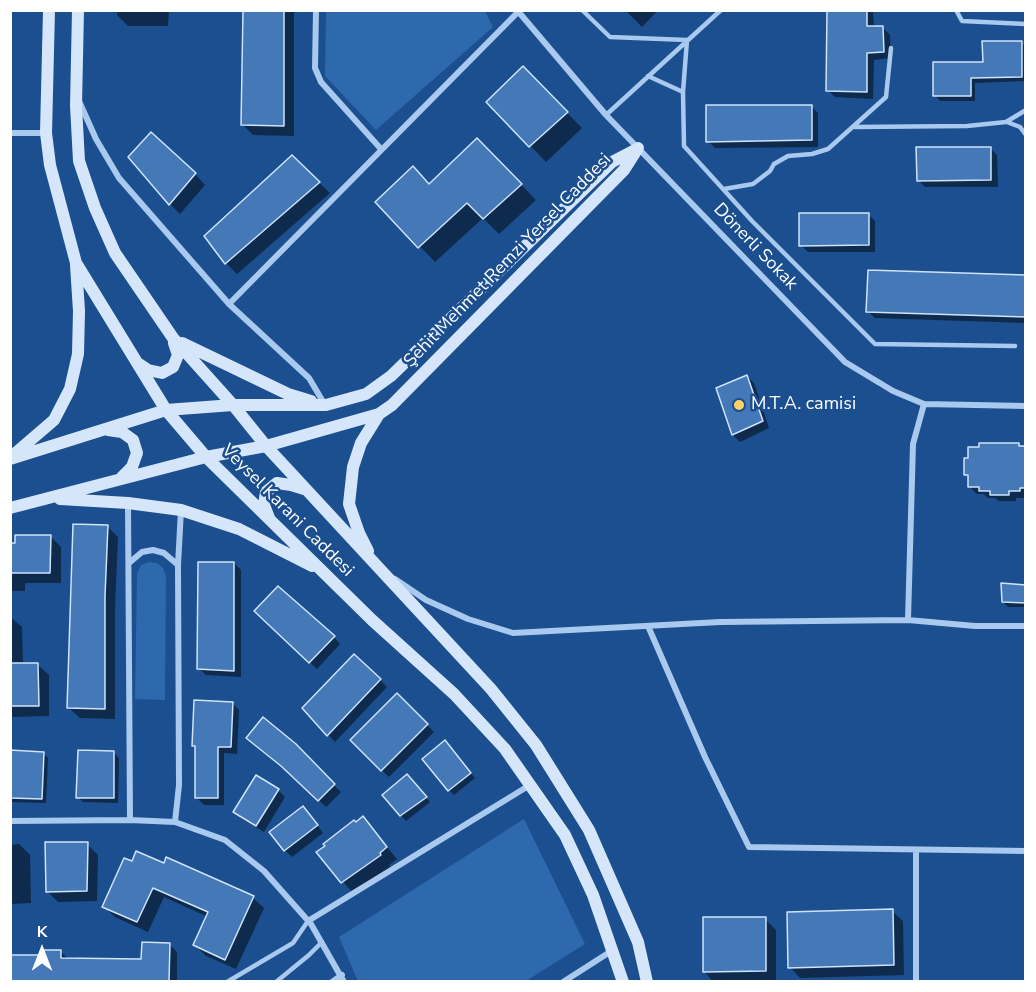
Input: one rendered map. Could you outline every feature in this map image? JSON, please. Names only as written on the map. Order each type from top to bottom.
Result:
[{"type":"main road","name":"Veysel Karani Caddesi","points":[[49,10],[46,133],[50,165],[76,263],[166,410],[206,457],[372,620],[454,694],[505,749],[565,835],[593,895],[623,981]]},
{"type":"main road","name":"Veysel Karani Caddesi","points":[[78,10],[76,95],[80,161],[95,208],[116,253],[173,338],[266,446],[491,689],[536,745],[589,830],[638,942],[647,981]]},
{"type":"main road","name":"Şehit Mehmet Remzi Yersel Caddesi","points":[[10,458],[166,410],[233,405],[326,405],[366,394],[391,376],[612,162],[638,148]]},
{"type":"main road","name":"Şehit Mehmet Remzi Yersel Caddesi","points":[[10,508],[206,457],[266,446],[379,414],[392,405],[624,170],[638,148]]},
{"type":"main road","points":[[10,458],[54,420],[70,388],[78,354],[79,311],[76,263]]},
{"type":"main road","points":[[135,361],[148,370],[162,373],[173,367],[178,355],[173,338]]},
{"type":"main road","points":[[173,338],[207,357],[288,394],[326,405]]},
{"type":"main road","points":[[375,565],[359,533],[349,504],[353,467],[361,443],[379,414]]},
{"type":"main road","points":[[103,430],[122,432],[133,440],[137,453],[132,467],[122,478]]},
{"type":"main road","points":[[270,520],[264,506],[266,492],[277,483],[291,484],[308,491]]},
{"type":"main road","points":[[50,498],[128,503],[181,510],[238,529],[322,572]]},
{"type":"street","points":[[316,10],[315,68],[321,82],[381,149]]},
{"type":"street","points":[[229,304],[518,11]]},
{"type":"street","name":"Dönerli Sokak","points":[[518,11],[606,115],[845,362],[893,391],[924,404],[1026,406]]},
{"type":"street","points":[[76,95],[96,139],[119,178],[229,304],[309,378],[326,405]]},
{"type":"street","points":[[10,133],[46,133]]},
{"type":"street","points":[[908,620],[913,444],[924,404]]},
{"type":"street","points":[[128,503],[130,820]]},
{"type":"street","points":[[176,822],[179,785],[178,565],[181,510]]},
{"type":"street","points":[[129,564],[142,552],[153,550],[164,553],[178,565]]},
{"type":"street","points":[[375,565],[426,600],[468,620],[513,633],[720,622],[908,620],[975,626],[1026,626]]},
{"type":"street","points":[[648,626],[705,757],[749,847],[1026,851]]},
{"type":"street","points":[[308,921],[530,785]]},
{"type":"street","points":[[10,821],[176,822],[225,840],[264,871],[308,921],[343,978],[333,981]]},
{"type":"street","points":[[916,850],[916,981]]},
{"type":"street","points":[[563,981],[613,950]]},
{"type":"lane","points":[[582,10],[610,37],[687,40]]},
{"type":"lane","points":[[606,115],[721,10]]},
{"type":"lane","points":[[956,10],[962,21],[1026,24]]},
{"type":"lane","points":[[687,40],[683,92],[684,146],[752,221],[875,344],[1015,346]]},
{"type":"lane","points":[[724,189],[753,184],[770,171],[774,164],[788,156],[812,154],[828,149],[886,97],[891,48]]},
{"type":"lane","points":[[648,76],[683,92]]},
{"type":"lane","points":[[853,127],[967,126],[1006,122],[1026,111]]},
{"type":"lane","points":[[1006,122],[1020,127],[1026,135]]},
{"type":"lane","points":[[227,981],[293,942],[308,921]]},
{"type":"lane","points":[[276,981],[309,956],[322,942]]},
{"type":"shaded area","points":[[326,11],[485,11],[493,27],[376,130],[325,76]]},
{"type":"shaded area","points":[[149,562],[157,563],[163,568],[166,576],[165,700],[135,699],[137,573],[141,565]]},
{"type":"shaded area","points":[[524,819],[585,944],[526,981],[358,981],[339,937]]},
{"type":"building","points":[[243,10],[284,10],[284,126],[241,125]]},
{"type":"building","points":[[827,10],[867,10],[867,26],[883,26],[884,52],[867,53],[867,92],[826,91]]},
{"type":"building","points":[[982,41],[1022,41],[1022,77],[971,78],[971,96],[933,96],[933,62],[983,62]]},
{"type":"building","points":[[523,66],[568,112],[529,147],[486,102]]},
{"type":"building","points":[[706,105],[812,105],[812,140],[706,142]]},
{"type":"building","points":[[151,132],[196,173],[169,205],[128,157]]},
{"type":"building","points":[[477,138],[522,184],[483,219],[467,203],[418,248],[375,202],[413,166],[429,184]]},
{"type":"building","points":[[916,147],[991,147],[991,180],[917,181]]},
{"type":"building","points":[[292,155],[320,182],[225,264],[204,236]]},
{"type":"building","points":[[799,213],[869,213],[869,245],[799,246]]},
{"type":"building","points":[[868,270],[1026,275],[1026,317],[866,312]]},
{"type":"building","name":"M.T.A. camisi","points":[[747,375],[763,421],[732,435],[716,388]]},
{"type":"building","points":[[979,443],[1019,443],[1019,446],[1026,446],[1026,488],[1020,488],[1020,491],[1009,491],[1009,495],[990,495],[990,491],[979,491],[979,487],[968,487],[968,475],[964,475],[964,458],[968,458],[968,447],[979,447]]},
{"type":"building","points":[[73,524],[108,525],[105,596],[105,709],[67,708]]},
{"type":"building","points":[[15,535],[51,535],[50,573],[10,573],[10,543],[15,543]]},
{"type":"building","points":[[198,562],[234,562],[234,671],[197,669]]},
{"type":"building","points":[[1001,583],[1026,585],[1026,603],[1002,602]]},
{"type":"building","points":[[278,586],[335,636],[309,663],[254,611]]},
{"type":"building","points":[[354,654],[381,679],[327,736],[302,708]]},
{"type":"building","points":[[10,663],[38,663],[39,706],[10,706]]},
{"type":"building","points":[[397,693],[428,724],[381,771],[350,740]]},
{"type":"building","points":[[194,700],[233,702],[231,747],[218,747],[218,798],[195,798],[195,746],[192,746]]},
{"type":"building","points":[[263,717],[296,744],[335,784],[318,801],[281,766],[246,738]]},
{"type":"building","points":[[445,740],[471,773],[448,791],[422,759]]},
{"type":"building","points":[[10,750],[44,752],[42,799],[10,798]]},
{"type":"building","points":[[78,750],[114,751],[114,798],[76,798]]},
{"type":"building","points":[[407,774],[427,797],[400,816],[382,795]]},
{"type":"building","points":[[256,775],[279,789],[256,826],[233,812]]},
{"type":"building","points":[[303,806],[318,825],[284,851],[269,832]]},
{"type":"building","points":[[363,816],[387,847],[380,853],[381,855],[341,883],[316,852],[354,820],[356,822]]},
{"type":"building","points":[[45,842],[88,842],[87,891],[46,892]]},
{"type":"building","points":[[136,851],[164,863],[166,857],[254,896],[225,960],[193,945],[208,912],[153,888],[137,922],[102,907],[124,858],[132,861]]},
{"type":"building","points":[[893,909],[894,965],[788,968],[787,912]]},
{"type":"building","points":[[703,917],[766,917],[766,971],[703,972]]},
{"type":"building","points":[[142,942],[170,943],[169,981],[10,981],[10,955],[44,955],[44,950],[61,950],[61,958],[141,959]]},
{"type":"place","name":"M.T.A. camisi","points":[[739,405]]}]
